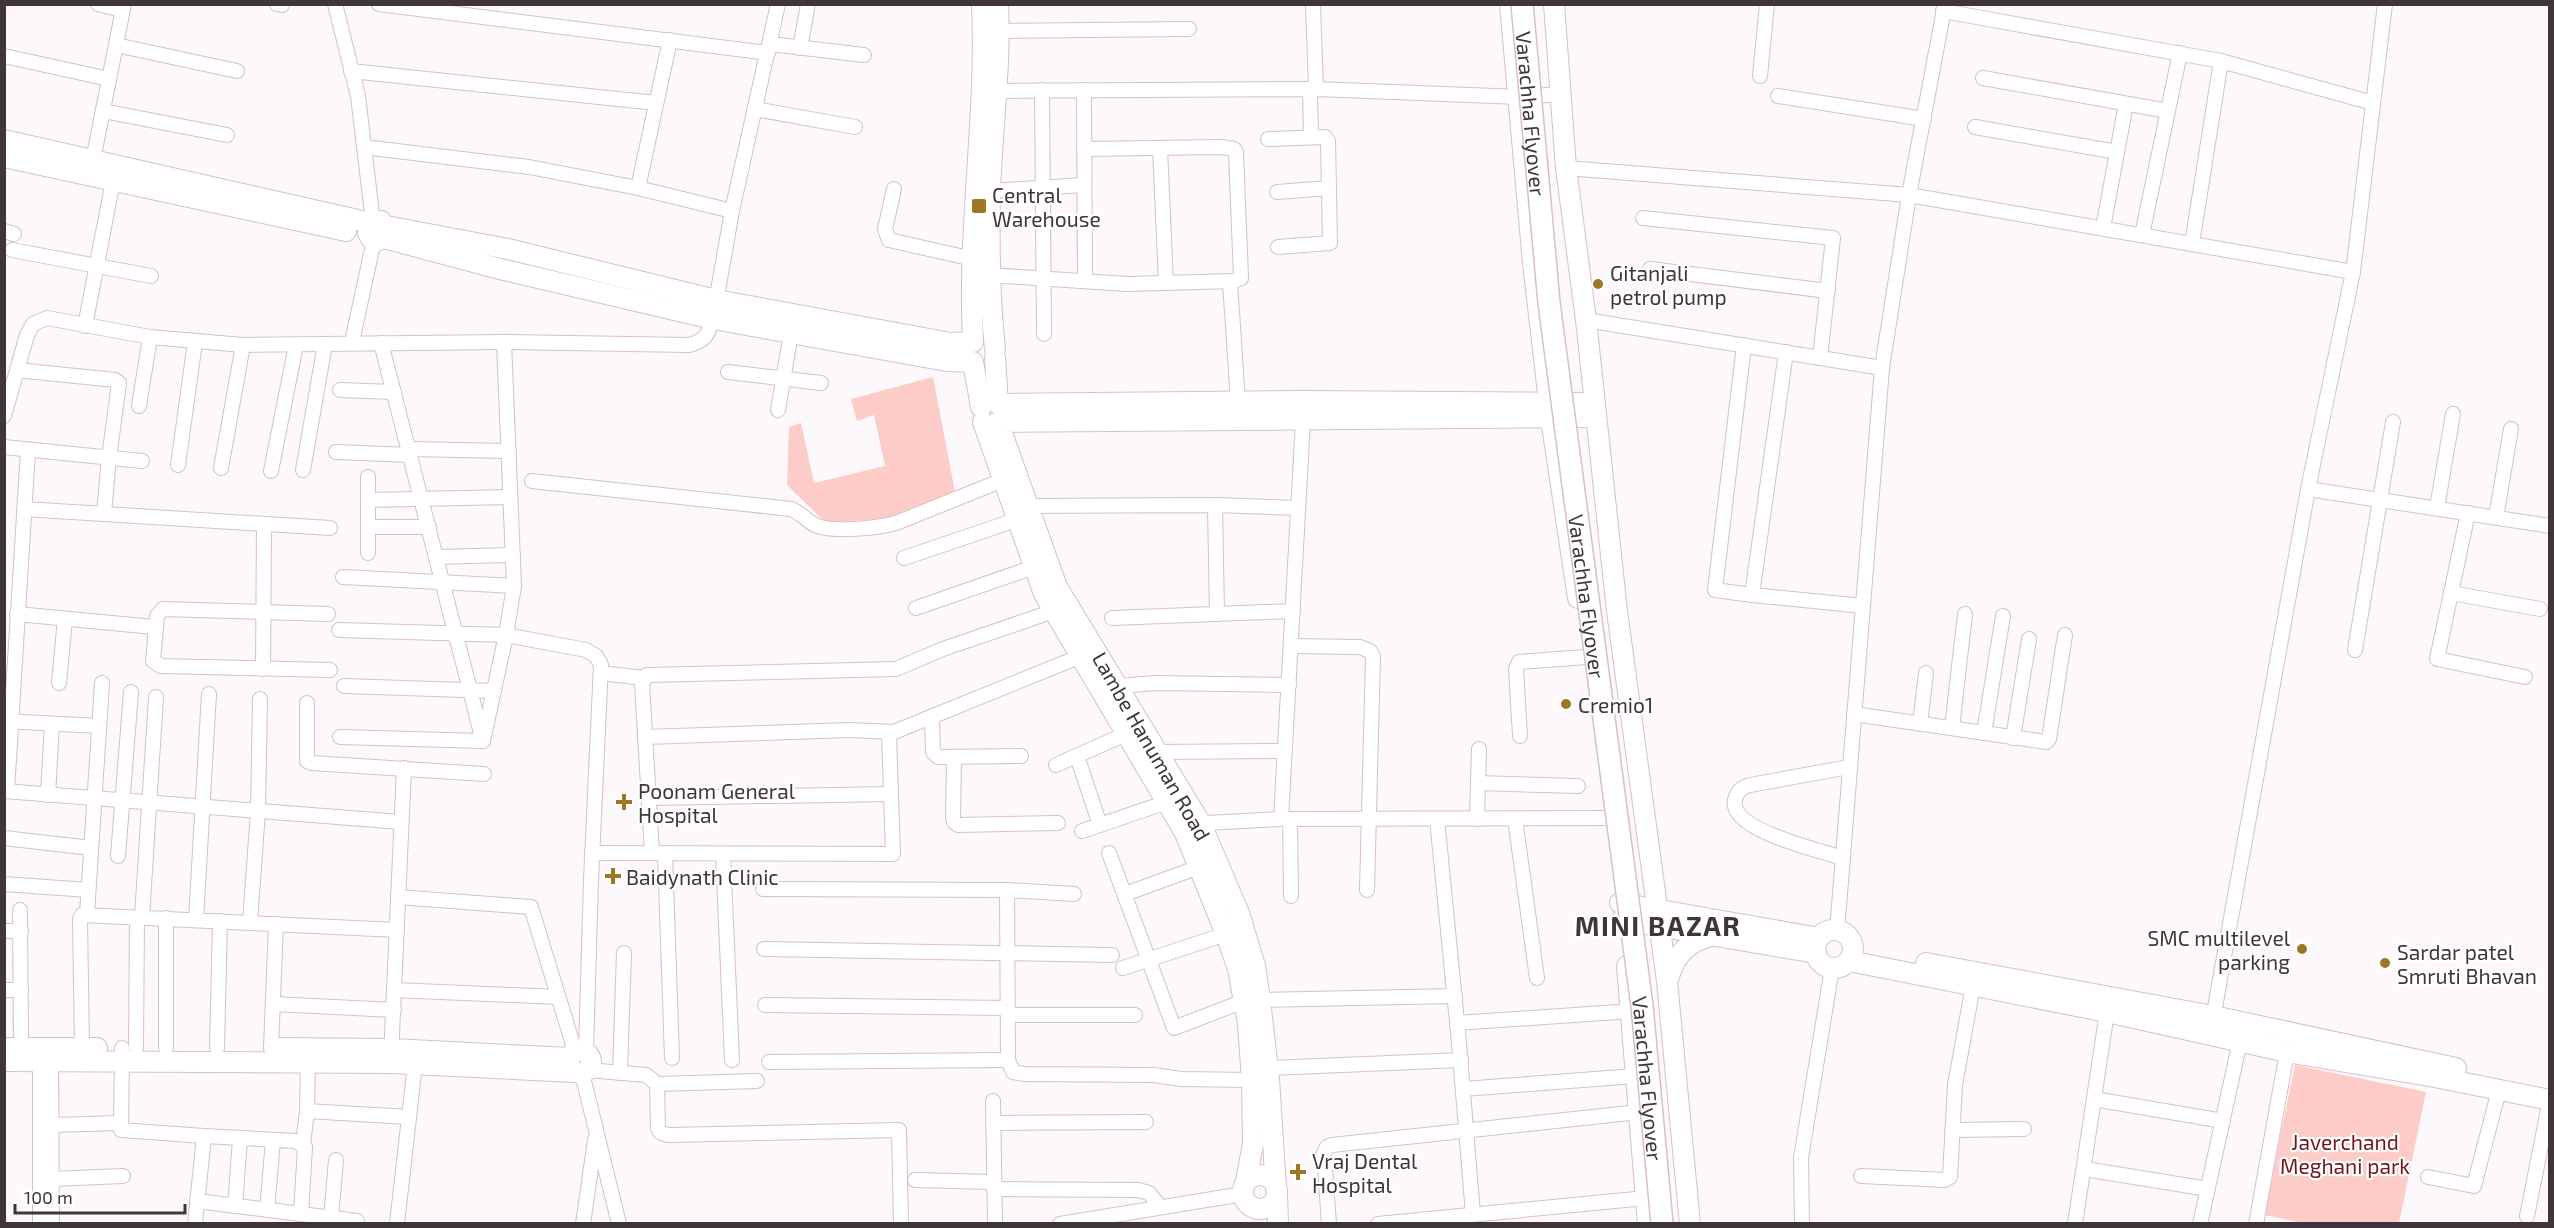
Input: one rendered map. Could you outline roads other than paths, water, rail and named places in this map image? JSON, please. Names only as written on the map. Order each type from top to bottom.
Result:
[{"type":"main road","name":"Varachha Flyover","points":[[1522,4],[1549,303],[1642,1006],[1662,1224]]},
{"type":"main road","name":"Varachha Flyover","points":[[1537,4],[1556,273],[1644,916],[1674,1224]]},
{"type":"street","points":[[93,160],[123,7],[98,4]]},
{"type":"street","points":[[335,4],[358,96],[376,231],[352,342]]},
{"type":"street","points":[[379,4],[670,40],[769,48],[800,48],[864,55]]},
{"type":"street","points":[[4,416],[12,374],[27,335],[33,324],[47,318],[150,337],[243,345],[504,342],[689,345],[700,342],[708,336],[713,319],[732,211],[778,4]]},
{"type":"street","points":[[800,48],[808,4]]},
{"type":"street","points":[[982,4],[991,32]]},
{"type":"street","points":[[990,414],[995,352],[989,295],[989,91],[991,32],[998,4]]},
{"type":"street","points":[[1311,138],[1313,4]]},
{"type":"street","points":[[1510,4],[1533,263],[1550,411],[1621,911],[1632,1011],[1635,1076],[1648,1224]]},
{"type":"street","points":[[1554,4],[1566,168],[1586,320],[1617,611],[1667,981],[1690,1224]]},
{"type":"street","points":[[1760,76],[1767,4]]},
{"type":"street","points":[[2211,1025],[2308,489],[2353,272],[2385,4]]},
{"type":"street","points":[[2373,103],[2221,61],[1944,8],[1909,195],[1882,368],[1843,858],[1821,963],[1844,959],[2550,1088]]},
{"type":"street","points":[[991,32],[1189,29]]},
{"type":"street","points":[[638,188],[670,40]]},
{"type":"street","points":[[116,45],[237,71]]},
{"type":"street","points":[[2142,235],[2180,54]]},
{"type":"street","points":[[4,56],[109,78]]},
{"type":"street","points":[[2192,244],[2221,61]]},
{"type":"street","points":[[351,71],[656,103]]},
{"type":"street","points":[[1983,78],[2168,111]]},
{"type":"street","points":[[989,91],[1313,89],[1520,97],[1561,94]]},
{"type":"street","points":[[1042,90],[1041,188],[1044,334]]},
{"type":"street","points":[[1083,90],[1085,281]]},
{"type":"street","points":[[989,91],[973,259],[971,296],[974,342],[969,354],[990,414]]},
{"type":"street","points":[[1778,96],[1924,119]]},
{"type":"street","points":[[2103,228],[2126,104]]},
{"type":"street","points":[[755,109],[855,127]]},
{"type":"street","points":[[103,111],[227,135]]},
{"type":"street","points":[[1975,127],[2117,152]]},
{"type":"street","points":[[1268,139],[1327,137],[1329,141],[1329,244],[1278,247]]},
{"type":"street","points":[[4,140],[376,231],[500,269],[713,319],[947,361],[986,365],[995,352]]},
{"type":"street","points":[[364,147],[529,168],[638,188],[732,211]]},
{"type":"street","points":[[989,276],[1127,284],[1238,281],[1242,274],[1236,152],[1230,147],[1084,149]]},
{"type":"street","points":[[1160,148],[1166,283]]},
{"type":"street","points":[[4,157],[113,181],[376,231],[508,249],[716,300],[951,343],[986,339],[995,352]]},
{"type":"street","points":[[1566,168],[1909,195],[2353,272]]},
{"type":"street","points":[[85,326],[113,181]]},
{"type":"street","points":[[990,191],[1084,185]]},
{"type":"street","points":[[1277,192],[1329,188]]},
{"type":"street","points":[[894,189],[885,229],[889,240],[973,259]]},
{"type":"street","points":[[1643,218],[1833,238],[1820,358]]},
{"type":"street","points":[[12,250],[151,276]]},
{"type":"street","points":[[1650,269],[1828,291]]},
{"type":"street","points":[[1230,282],[1238,402]]},
{"type":"street","points":[[1586,320],[1882,368]]},
{"type":"street","points":[[778,410],[790,333]]},
{"type":"street","points":[[139,406],[150,337]]},
{"type":"street","points":[[178,465],[195,342]]},
{"type":"street","points":[[483,741],[514,586],[504,342]]},
{"type":"street","points":[[381,343],[444,581],[483,741]]},
{"type":"street","points":[[303,470],[325,344]]},
{"type":"street","points":[[221,468],[243,345]]},
{"type":"street","points":[[271,471],[296,345]]},
{"type":"street","points":[[1744,345],[1715,590],[1863,606]]},
{"type":"street","points":[[1752,595],[1786,352]]},
{"type":"street","points":[[728,372],[821,383]]},
{"type":"street","points":[[12,374],[116,380],[119,383],[109,458],[105,513]]},
{"type":"street","points":[[340,390],[394,392]]},
{"type":"street","points":[[990,414],[1238,402],[1550,411]]},
{"type":"street","points":[[990,414],[1303,421],[1595,410]]},
{"type":"street","name":"Lambe Hanuman Road","points":[[990,414],[1003,480],[1018,511],[1056,587],[1157,752],[1193,829],[1239,913],[1255,966],[1252,1001],[1253,1144],[1245,1192]]},
{"type":"street","name":"Lambe Hanuman Road","points":[[990,414],[1034,567],[1044,594],[1167,802],[1193,829],[1199,867],[1252,1001],[1268,1068],[1278,1224]]},
{"type":"street","points":[[2437,508],[2453,414]]},
{"type":"street","points":[[1291,896],[1286,819],[1285,751],[1303,421]]},
{"type":"street","points":[[2355,650],[2393,422]]},
{"type":"street","points":[[2496,517],[2511,429]]},
{"type":"street","points":[[4,447],[142,461]]},
{"type":"street","points":[[28,450],[8,721],[6,791],[401,822]]},
{"type":"street","points":[[336,452],[508,451]]},
{"type":"street","points":[[368,477],[368,552]]},
{"type":"street","points":[[532,481],[791,509],[801,513],[815,525],[836,529],[885,526],[896,523],[1003,480]]},
{"type":"street","points":[[2308,489],[2550,526]]},
{"type":"street","points":[[368,500],[510,497]]},
{"type":"street","points":[[904,558],[1018,511],[1215,505],[1298,508]]},
{"type":"street","points":[[1215,505],[1216,614]]},
{"type":"street","points":[[24,509],[330,528]]},
{"type":"street","points":[[2468,513],[2438,660],[2525,678]]},
{"type":"street","points":[[263,669],[264,524]]},
{"type":"street","points":[[368,527],[429,527]]},
{"type":"street","points":[[437,557],[513,555]]},
{"type":"street","points":[[916,608],[1034,567]]},
{"type":"street","points":[[344,577],[514,586]]},
{"type":"street","points":[[2451,593],[2541,609]]},
{"type":"street","points":[[328,614],[164,609],[157,616],[154,627],[153,661],[156,665],[330,670]]},
{"type":"street","points":[[672,1058],[658,853],[649,798],[642,684],[644,678],[647,675],[896,669],[943,649],[1054,611]]},
{"type":"street","points":[[1112,618],[1293,611]]},
{"type":"street","points":[[17,614],[154,627]]},
{"type":"street","points":[[1952,728],[1965,614]]},
{"type":"street","points":[[1984,733],[2003,616]]},
{"type":"street","points":[[59,684],[65,619]]},
{"type":"street","points":[[339,630],[506,635],[586,650],[596,656],[601,665],[579,1063]]},
{"type":"street","points":[[1854,714],[2013,738],[2048,741],[2065,635]]},
{"type":"street","points":[[2013,738],[2029,639]]},
{"type":"street","points":[[1291,646],[1360,647],[1370,651],[1373,657],[1367,891]]},
{"type":"street","points":[[592,853],[893,854],[889,734],[1081,656]]},
{"type":"street","points":[[1520,736],[1516,669],[1519,662],[1586,657]]},
{"type":"street","points":[[601,673],[644,678]]},
{"type":"street","points":[[1920,724],[1926,673]]},
{"type":"street","points":[[87,914],[102,683]]},
{"type":"street","points":[[1119,687],[1155,683],[1288,685]]},
{"type":"street","points":[[344,686],[494,691]]},
{"type":"street","points":[[117,856],[131,692]]},
{"type":"street","points":[[196,920],[209,694]]},
{"type":"street","points":[[156,697],[150,802],[121,1130],[303,1144]]},
{"type":"street","points":[[250,922],[258,811],[260,699]]},
{"type":"street","points":[[307,703],[308,760],[312,763],[483,774]]},
{"type":"street","points":[[932,717],[934,755],[954,758],[1021,756]]},
{"type":"street","points":[[8,721],[99,726]]},
{"type":"street","points":[[48,795],[52,724]]},
{"type":"street","points":[[645,737],[850,730],[894,732]]},
{"type":"street","points":[[1056,765],[1126,734]]},
{"type":"street","points":[[340,737],[483,741]]},
{"type":"street","points":[[1477,819],[1479,749]]},
{"type":"street","points":[[1157,752],[1285,751]]},
{"type":"street","points":[[1077,756],[1100,825]]},
{"type":"street","points":[[954,758],[953,818],[958,825],[1058,823]]},
{"type":"street","points":[[1843,858],[1771,835],[1737,814],[1734,805],[1736,794],[1743,787],[1850,767]]},
{"type":"street","points":[[391,1056],[404,768]]},
{"type":"street","points":[[1478,783],[1578,786]]},
{"type":"street","points":[[649,798],[891,794]]},
{"type":"street","points":[[1082,831],[1167,802]]},
{"type":"street","points":[[1193,829],[1286,819],[1608,818]]},
{"type":"street","points":[[1437,819],[1461,1060],[1473,1214]]},
{"type":"street","points":[[1515,819],[1537,978]]},
{"type":"street","points":[[4,838],[91,848]]},
{"type":"street","points":[[1109,853],[1150,959],[1173,1028],[1252,1001],[1455,996]]},
{"type":"street","points":[[723,854],[732,1060]]},
{"type":"street","points":[[1125,894],[1199,867]]},
{"type":"street","points":[[1654,881],[1696,916]]},
{"type":"street","points":[[4,884],[88,890]]},
{"type":"street","points":[[763,889],[1007,891],[1074,894]]},
{"type":"street","points":[[1007,891],[1008,1060],[1014,1072],[1252,1080]]},
{"type":"street","points":[[398,897],[531,907],[579,1063],[620,1224]]},
{"type":"street","points":[[20,910],[21,990],[51,1125],[52,1224]]},
{"type":"street","points":[[1621,911],[1659,917],[1718,935]]},
{"type":"street","points":[[82,1048],[80,919],[82,915],[397,930]]},
{"type":"street","points":[[1659,917],[1696,916],[1824,941]]},
{"type":"street","points":[[166,918],[166,1048]]},
{"type":"street","points":[[217,1048],[220,921]]},
{"type":"street","points":[[271,1048],[276,924]]},
{"type":"street","points":[[4,931],[21,931]]},
{"type":"street","points":[[1123,968],[1226,934]]},
{"type":"street","points":[[1667,981],[1672,966],[1682,950],[1701,938],[1718,935],[1824,941],[1848,937],[1801,1158],[1802,1224]]},
{"type":"street","points":[[764,949],[1112,955]]},
{"type":"street","points":[[620,1073],[624,953]]},
{"type":"street","points":[[1844,959],[2107,1012],[2211,1025],[2240,1041],[2287,1052],[2550,1100],[2527,1216]]},
{"type":"street","points":[[1861,1176],[1948,1179],[1955,1085],[1973,986]]},
{"type":"street","points":[[4,990],[21,990]]},
{"type":"street","points":[[394,990],[558,997]]},
{"type":"street","points":[[273,1004],[394,1010]]},
{"type":"street","points":[[765,1005],[1136,1015]]},
{"type":"street","points":[[1457,1023],[1632,1011]]},
{"type":"street","points":[[2075,1224],[2107,1012]]},
{"type":"street","points":[[2200,1224],[2240,1041]]},
{"type":"street","points":[[4,1061],[34,1052],[82,1048],[127,1052],[166,1048],[271,1048],[308,1055]]},
{"type":"street","points":[[34,1052],[391,1056],[579,1063],[620,1073],[646,1075],[657,1084],[757,1082]]},
{"type":"street","points":[[34,1052],[40,1224]]},
{"type":"street","points":[[2256,1224],[2287,1052]]},
{"type":"street","points":[[301,1214],[308,1055]]},
{"type":"street","points":[[391,1056],[414,1064],[579,1063]]},
{"type":"street","points":[[769,1062],[1008,1060]]},
{"type":"street","points":[[1268,1068],[1461,1060]]},
{"type":"street","points":[[397,1224],[414,1064]]},
{"type":"street","points":[[1463,1089],[1635,1076]]},
{"type":"street","points":[[657,1084],[656,1124],[661,1133],[668,1135],[900,1130],[901,1224]]},
{"type":"street","points":[[2428,1178],[2474,1186],[2499,1090]]},
{"type":"street","points":[[2094,1099],[2223,1121]]},
{"type":"street","points":[[993,1101],[995,1224]]},
{"type":"street","points":[[307,1111],[409,1117]]},
{"type":"street","points":[[1329,1224],[1324,1153],[1327,1147],[1639,1112]]},
{"type":"street","points":[[993,1123],[1146,1122]]},
{"type":"street","points":[[51,1125],[120,1123]]},
{"type":"street","points":[[1952,1130],[2024,1130]]},
{"type":"street","points":[[583,1224],[596,1131]]},
{"type":"street","points":[[195,1224],[204,1136]]},
{"type":"street","points":[[235,1206],[240,1138]]},
{"type":"street","points":[[267,1210],[273,1141]]},
{"type":"street","points":[[331,1218],[336,1160]]},
{"type":"street","points":[[2085,1169],[2208,1189]]},
{"type":"street","points":[[1060,1224],[1245,1192],[1256,1175],[1266,1176],[1276,1192],[1275,1201],[1266,1209],[1255,1209],[1245,1192]]},
{"type":"street","points":[[52,1179],[123,1176]]},
{"type":"street","points":[[915,1180],[994,1186],[1138,1190],[1149,1193],[1160,1207]]},
{"type":"street","points":[[1245,1192],[1260,1224]]},
{"type":"street","points":[[1378,1224],[1443,1220],[1473,1214],[1646,1198]]},
{"type":"street","points":[[197,1201],[357,1221]]},
{"type":"place","name":"Central Warehouse","points":[[979,206]]},
{"type":"place","name":"Gitanjali petrol pump","points":[[1598,284]]},
{"type":"place","name":"Cremio1","points":[[1566,704]]},
{"type":"place","name":"Poonam General Hospital","points":[[624,802]]},
{"type":"place","name":"Baidynath Clinic","points":[[613,876]]},
{"type":"place","name":"SMC multilevel parking","points":[[2302,949]]},
{"type":"place","name":"Sardar patel Smruti Bhavan","points":[[2385,963]]},
{"type":"place","name":"Vraj Dental Hospital","points":[[1298,1172]]},
{"type":"district","name":"MINI BAZAR","points":[[1658,925]]},
{"type":"park label","name":"Javerchand Meghani park","points":[[2345,1153]]}]
